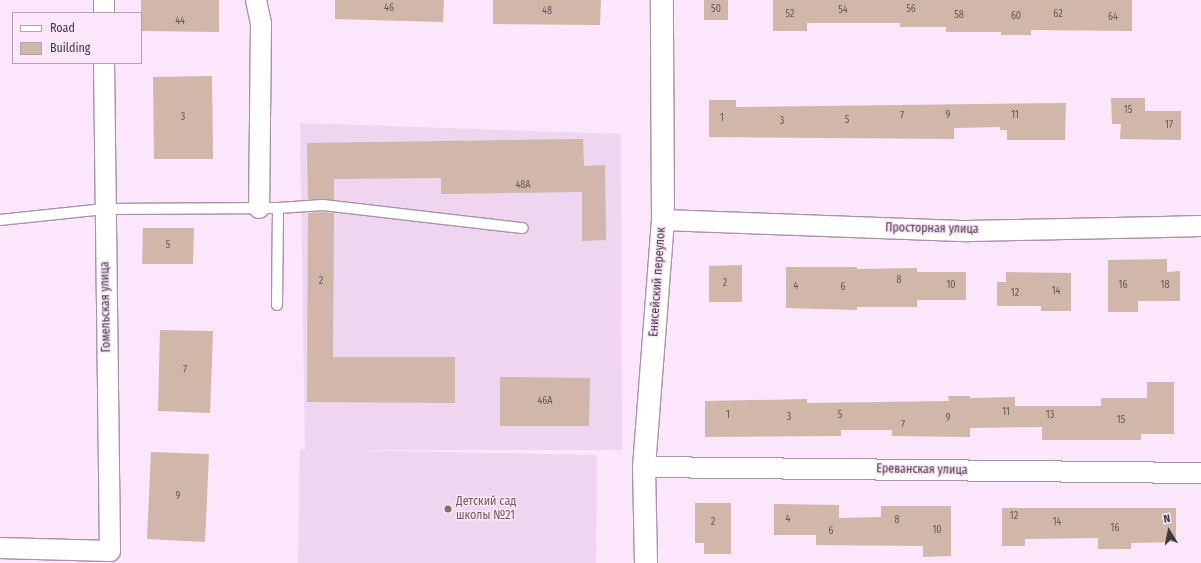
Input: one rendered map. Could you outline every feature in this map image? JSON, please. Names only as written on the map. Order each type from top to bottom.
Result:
[{"type":"street","points":[[104,0],[104,12]]},
{"type":"street","points":[[256,0],[261,24],[268,208]]},
{"type":"street","name":"Енисейский переулок","points":[[646,563],[644,467],[663,220],[662,0]]},
{"type":"street","name":"Гомельская улица","points":[[0,548],[110,551],[104,209],[104,64]]},
{"type":"street","name":"Просторная улица","points":[[663,220],[968,231],[1201,226]]},
{"type":"street","name":"Ереванская улица","points":[[644,467],[1201,473]]},
{"type":"lane","points":[[0,220],[104,209],[268,208],[323,205],[523,228]]},
{"type":"lane","points":[[268,208],[277,305]]},
{"type":"shaded area","points":[[300,123],[621,134],[622,450],[340,450],[597,455],[596,563],[298,563],[300,449],[305,449]]},
{"type":"building","points":[[141,0],[219,0],[219,32],[142,31]]},
{"type":"building","points":[[335,0],[444,0],[443,22],[335,19]]},
{"type":"building","points":[[493,0],[601,0],[600,25],[493,24]]},
{"type":"building","points":[[704,0],[728,0],[728,20],[704,20]]},
{"type":"building","points":[[773,0],[1132,0],[1132,31],[1031,30],[1031,35],[1001,35],[1001,32],[946,32],[946,27],[900,27],[900,23],[807,23],[807,31],[773,31]]},
{"type":"building","points":[[212,76],[213,159],[154,159],[153,77]]},
{"type":"building","points":[[1111,98],[1145,98],[1145,111],[1181,111],[1181,140],[1120,139],[1121,124],[1112,124]]},
{"type":"building","points":[[709,100],[736,100],[736,107],[1066,103],[1065,140],[1007,140],[1007,130],[1000,130],[1000,127],[954,128],[954,139],[709,137]]},
{"type":"building","points":[[583,139],[584,166],[605,165],[606,240],[582,241],[582,192],[441,194],[441,178],[334,179],[334,200],[308,199],[307,143]]},
{"type":"building","points":[[308,213],[334,213],[333,357],[455,357],[455,403],[307,402]]},
{"type":"building","points":[[143,228],[194,228],[193,264],[142,264]]},
{"type":"building","points":[[1167,259],[1167,272],[1180,271],[1180,301],[1138,301],[1138,312],[1108,312],[1108,260]]},
{"type":"building","points":[[742,265],[742,302],[709,302],[709,266]]},
{"type":"building","points":[[786,267],[857,267],[857,269],[917,268],[917,272],[966,272],[966,300],[917,300],[917,307],[857,307],[857,310],[786,308]]},
{"type":"building","points":[[1006,272],[1071,273],[1071,311],[1041,311],[1041,306],[997,306],[997,282],[1006,282]]},
{"type":"building","points":[[160,330],[213,331],[210,413],[158,411]]},
{"type":"building","points":[[500,377],[590,378],[589,426],[500,426]]},
{"type":"building","points":[[1147,382],[1174,382],[1174,434],[1141,434],[1141,440],[1042,440],[1042,427],[970,428],[970,437],[892,436],[892,430],[841,430],[841,436],[705,437],[705,401],[807,399],[807,403],[949,401],[948,396],[970,396],[970,398],[1015,397],[1015,406],[1101,406],[1101,398],[1147,398]]},
{"type":"building","points":[[151,452],[209,454],[205,542],[147,539]]},
{"type":"building","points":[[695,503],[731,503],[731,554],[704,554],[704,543],[695,543]]},
{"type":"building","points":[[774,504],[839,505],[839,518],[881,517],[881,506],[951,506],[951,556],[923,557],[923,546],[816,545],[816,535],[774,535]]},
{"type":"building","points":[[1002,508],[1176,508],[1176,542],[1131,543],[1131,549],[1098,549],[1098,538],[1025,539],[1025,546],[1002,546]]},
{"type":"place","name":"Детский сад школы №21","points":[[448,509]]}]
